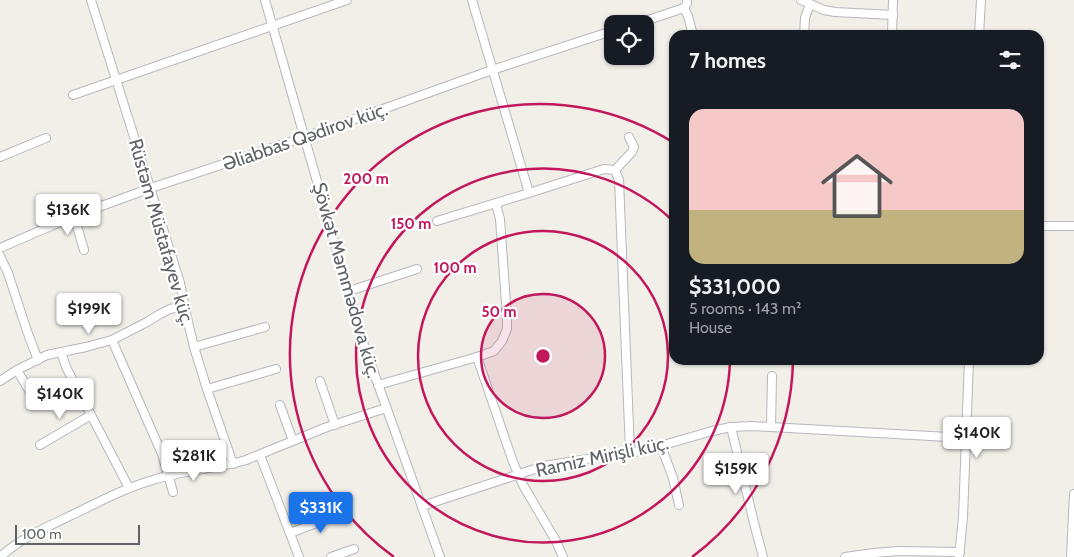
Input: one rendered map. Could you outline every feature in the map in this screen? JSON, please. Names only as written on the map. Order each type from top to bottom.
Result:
[{"type":"street","name":"Rüstəm Müstafayev küç.","points":[[91,0],[180,283],[194,346],[207,389],[233,464]]},
{"type":"street","name":"Şövkət Məmmədova küç.","points":[[265,0],[364,345],[440,557]]},
{"type":"street","points":[[73,95],[347,0]]},
{"type":"street","points":[[472,0],[530,193]]},
{"type":"street","points":[[654,18],[684,8],[687,0]]},
{"type":"street","points":[[801,0],[824,10],[835,12],[893,15]]},
{"type":"street","points":[[892,30],[893,0]]},
{"type":"street","points":[[979,30],[981,0]]},
{"type":"street","points":[[804,30],[805,18],[810,4]]},
{"type":"street","points":[[684,8],[692,30]]},
{"type":"street","name":"Əliabbas Qədirov küç.","points":[[0,248],[74,216],[151,188],[305,137],[492,70],[604,34]]},
{"type":"street","points":[[616,170],[632,152],[634,147],[629,137]]},
{"type":"street","points":[[0,157],[46,138]]},
{"type":"street","points":[[437,221],[604,169],[616,170]]},
{"type":"street","points":[[616,170],[619,180],[630,452]]},
{"type":"street","points":[[378,386],[477,358],[494,351],[502,341],[507,329],[507,317],[500,219],[496,204]]},
{"type":"street","points":[[74,216],[84,250]]},
{"type":"street","points":[[1044,226],[1074,226]]},
{"type":"street","points":[[0,256],[8,273],[38,360]]},
{"type":"street","points":[[349,291],[417,269]]},
{"type":"street","points":[[0,380],[47,355],[112,340],[160,314],[185,306]]},
{"type":"street","points":[[194,346],[265,327]]},
{"type":"street","points":[[112,340],[162,454],[173,492]]},
{"type":"street","points":[[61,352],[66,367],[130,488]]},
{"type":"street","points":[[477,358],[518,474],[563,557]]},
{"type":"street","points":[[845,557],[899,551],[960,555],[969,365]]},
{"type":"street","points":[[207,389],[276,369]]},
{"type":"street","points":[[17,370],[37,404]]},
{"type":"street","points":[[771,427],[772,376]]},
{"type":"street","points":[[320,381],[335,425]]},
{"type":"street","points":[[280,405],[293,441]]},
{"type":"street","points":[[0,557],[9,548],[32,534],[130,488],[154,479],[233,464],[335,425],[386,408]]},
{"type":"street","points":[[40,445],[91,415]]},
{"type":"street","name":"Ramiz Mirişli küç.","points":[[422,506],[544,466],[661,446],[683,438],[731,427],[751,426],[966,438]]},
{"type":"street","points":[[731,427],[763,557]]},
{"type":"street","points":[[661,446],[673,478],[679,504]]},
{"type":"street","points":[[260,455],[299,557]]},
{"type":"street","points":[[1071,557],[1074,494]]},
{"type":"street","points":[[290,533],[343,513]]},
{"type":"street","points":[[331,557],[354,549]]}]
